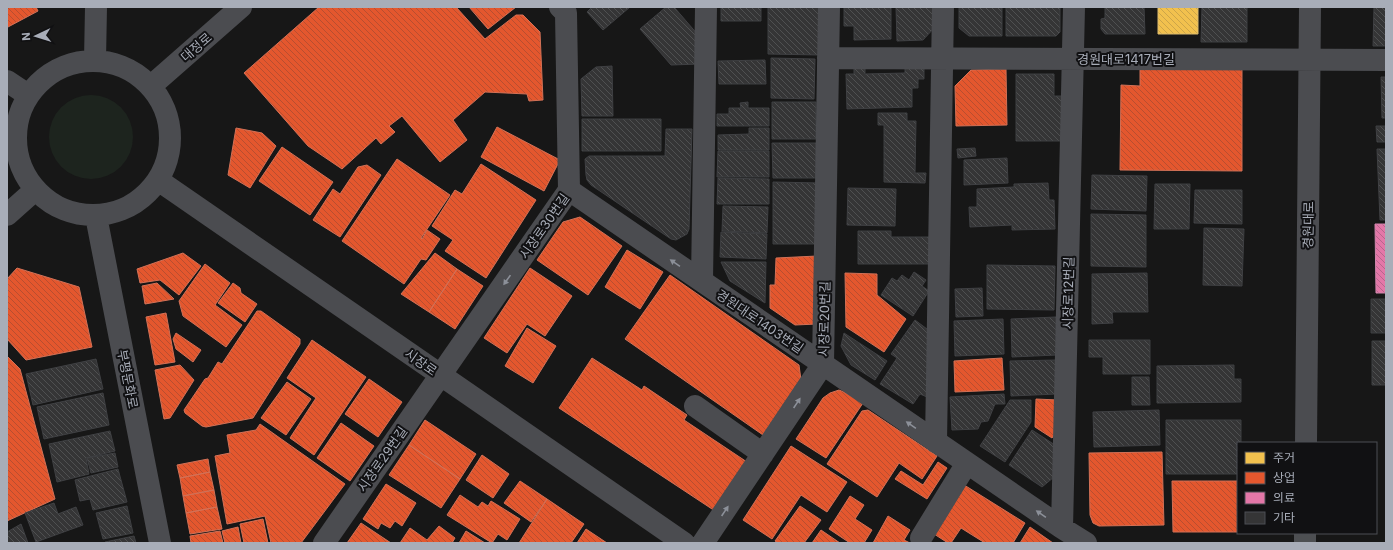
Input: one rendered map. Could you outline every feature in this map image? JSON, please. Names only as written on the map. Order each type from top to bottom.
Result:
[{"type":"street","points":[[95,60],[96,7]]},
{"type":"street","name":"대정로","points":[[151,86],[241,7]]},
{"type":"street","name":"경원대로1403번길","points":[[702,281],[706,7]]},
{"type":"street","name":"시장로20번길","points":[[703,543],[823,364],[829,7]]},
{"type":"street","points":[[936,442],[944,7]]},
{"type":"street","name":"시장로12번길","points":[[1062,528],[1074,7]]},
{"type":"street","name":"경원대로","points":[[1306,442],[1310,7]]},
{"type":"street","name":"시장로30번길","points":[[440,375],[569,190],[566,9]]},
{"type":"street","name":"경원대로1417번길","points":[[828,58],[1386,60]]},
{"type":"street","points":[[95,60],[126,68],[151,86],[167,117],[170,148],[158,180],[127,208],[96,216],[81,215],[52,205],[35,190],[21,168],[16,125],[28,96],[43,78],[63,66],[95,60]]},
{"type":"street","points":[[7,81],[28,96]]},
{"type":"street","name":"시장로","points":[[158,180],[684,543]]},
{"type":"street","points":[[7,215],[35,190]]},
{"type":"street","name":"경원대로1403번길","points":[[569,190],[1086,543]]},
{"type":"street","name":"부평문화로","points":[[96,216],[160,543]]},
{"type":"street","name":"시장로29번길","points":[[324,543],[440,375]]},
{"type":"street","points":[[695,406],[763,454]]},
{"type":"street","points":[[921,538],[967,463]]},
{"type":"shaded area","points":[[91,95],[107,98],[121,107],[130,121],[133,137],[130,153],[121,167],[107,176],[91,179],[75,176],[61,167],[52,153],[49,137],[52,121],[61,107],[75,98]]},
{"type":"building: 주거","points":[[1158,7],[1198,7],[1198,34],[1158,34]]},
{"type":"building: 상업","points":[[7,7],[36,7],[38,11],[8,27]]},
{"type":"building: 상업","points":[[319,7],[456,7],[485,39],[516,15],[523,15],[540,32],[543,100],[529,101],[527,94],[485,92],[453,120],[467,140],[440,162],[402,116],[389,126],[395,132],[381,144],[376,138],[342,169],[308,146],[244,73]]},
{"type":"building: 상업","points":[[469,7],[516,7],[488,29]]},
{"type":"building: 상업","points":[[1140,68],[1242,69],[1242,171],[1120,170],[1121,85],[1140,86]]},
{"type":"building: 상업","points":[[1006,69],[1007,125],[956,126],[955,86],[971,70]]},
{"type":"building: 상업","points":[[497,127],[560,160],[544,191],[481,157]]},
{"type":"building: 상업","points":[[236,128],[262,133],[276,146],[250,188],[228,175]]},
{"type":"building: 상업","points":[[282,147],[333,182],[310,215],[259,181]]},
{"type":"building: 상업","points":[[397,159],[450,195],[421,238],[422,239],[427,230],[440,239],[426,260],[421,259],[404,284],[342,241]]},
{"type":"building: 상업","points":[[481,164],[536,200],[486,278],[445,251],[453,240],[432,226],[455,190],[462,194]]},
{"type":"building: 상업","points":[[367,165],[381,175],[340,237],[313,220],[333,189],[340,194],[358,167]]},
{"type":"building: 상업","points":[[580,217],[622,246],[588,295],[537,260],[563,222]]},
{"type":"building: 상업","points":[[627,250],[663,272],[640,309],[605,287]]},
{"type":"building: 상업","points":[[183,253],[201,266],[179,295],[160,280],[140,283],[137,269]]},
{"type":"building: 상업","points":[[435,253],[457,269],[429,312],[401,294]]},
{"type":"building: 상업","points":[[817,256],[817,324],[795,325],[770,308],[770,285],[775,285],[776,258]]},
{"type":"building: 상업","points":[[205,264],[230,283],[215,305],[242,325],[226,347],[183,316],[179,301]]},
{"type":"building: 상업","points":[[17,268],[79,287],[92,347],[26,360],[7,339],[7,279]]},
{"type":"building: 상업","points":[[530,268],[572,296],[545,336],[527,324],[507,353],[484,338]]},
{"type":"building: 상업","points":[[457,269],[483,286],[455,329],[429,312]]},
{"type":"building: 상업","points":[[845,273],[877,274],[877,295],[906,319],[884,352],[846,327]]},
{"type":"building: 상업","points":[[670,275],[799,365],[801,380],[763,435],[625,339]]},
{"type":"building: 상업","points":[[157,283],[174,299],[145,304],[142,286]]},
{"type":"building: 상업","points":[[233,283],[240,288],[241,293],[257,304],[245,322],[218,303]]},
{"type":"building: 상업","points":[[257,311],[261,311],[300,339],[300,344],[253,418],[206,427],[202,426],[185,413],[184,410],[218,362],[222,364]]},
{"type":"building: 상업","points":[[166,313],[175,362],[155,365],[146,317]]},
{"type":"building: 상업","points":[[527,328],[556,346],[533,383],[505,366]]},
{"type":"building: 상업","points":[[176,333],[201,350],[193,362],[176,349],[173,339]]},
{"type":"building: 상업","points":[[312,340],[366,377],[314,455],[290,438],[316,398],[287,378]]},
{"type":"building: 상업","points":[[7,356],[20,369],[55,499],[7,521]]},
{"type":"building: 상업","points":[[592,358],[642,390],[644,386],[687,415],[684,420],[747,462],[715,511],[559,408]]},
{"type":"building: 상업","points":[[1002,358],[1004,390],[955,392],[954,361]]},
{"type":"building: 상업","points":[[180,365],[194,380],[170,418],[164,419],[155,370]]},
{"type":"building: 상업","points":[[369,379],[402,402],[378,437],[345,414]]},
{"type":"building: 상업","points":[[287,382],[311,399],[286,435],[261,418]]},
{"type":"building: 상업","points":[[839,390],[863,403],[826,458],[796,439],[823,398],[830,393]]},
{"type":"building: 상업","points":[[1036,399],[1058,400],[1057,431],[1052,438],[1035,427]]},
{"type":"building: 상업","points":[[868,410],[937,456],[922,479],[899,463],[877,497],[827,464],[862,411]]},
{"type":"building: 상업","points":[[425,420],[476,454],[460,479],[409,445]]},
{"type":"building: 상업","points":[[341,423],[374,446],[350,481],[317,458]]},
{"type":"building: 상업","points":[[260,424],[345,484],[301,543],[271,543],[265,516],[227,524],[215,456],[230,453],[227,435],[256,430]]},
{"type":"building: 상업","points":[[409,445],[460,479],[441,508],[389,475]]},
{"type":"building: 상업","points":[[791,446],[847,482],[827,512],[801,495],[772,539],[743,520]]},
{"type":"building: 상업","points":[[1162,452],[1164,525],[1099,526],[1093,523],[1090,515],[1089,453]]},
{"type":"building: 상업","points":[[482,455],[509,474],[493,498],[466,480]]},
{"type":"building: 상업","points":[[208,459],[210,472],[180,478],[177,465]]},
{"type":"building: 상업","points":[[938,462],[947,468],[927,499],[895,479],[901,471],[923,485]]},
{"type":"building: 상업","points":[[210,472],[214,490],[183,496],[180,478]]},
{"type":"building: 상업","points":[[520,481],[547,499],[531,522],[504,503]]},
{"type":"building: 상업","points":[[1172,481],[1237,481],[1237,532],[1173,532]]},
{"type":"building: 상업","points":[[961,483],[1025,523],[1013,543],[985,543],[961,528],[951,543],[948,543],[931,532]]},
{"type":"building: 상업","points":[[386,484],[416,503],[402,526],[395,521],[390,528],[381,523],[378,529],[363,519]]},
{"type":"building: 상업","points":[[214,490],[217,507],[186,513],[183,496]]},
{"type":"building: 상업","points":[[460,495],[478,507],[482,502],[488,506],[491,501],[520,519],[507,540],[498,534],[492,543],[447,515]]},
{"type":"building: 상업","points":[[850,496],[864,505],[855,519],[872,530],[864,543],[850,543],[829,529]]},
{"type":"building: 상업","points":[[547,499],[584,524],[571,543],[519,543]]},
{"type":"building: 상업","points":[[800,506],[821,520],[804,543],[778,543],[775,541]]},
{"type":"building: 상업","points":[[217,507],[222,529],[190,534],[186,513]]},
{"type":"building: 상업","points":[[888,516],[910,530],[904,540],[910,543],[873,543]]},
{"type":"building: 상업","points":[[263,519],[268,543],[244,543],[240,524]]},
{"type":"building: 상업","points":[[361,523],[391,543],[347,543]]},
{"type":"building: 상업","points":[[439,526],[455,538],[452,543],[400,543],[410,528],[427,540]]},
{"type":"building: 상업","points":[[238,527],[241,543],[225,543],[222,531]]},
{"type":"building: 상업","points":[[1030,527],[1053,543],[1020,543]]},
{"type":"building: 상업","points":[[586,529],[607,543],[577,543]]},
{"type":"building: 상업","points":[[821,530],[840,543],[812,543]]},
{"type":"building: 상업","points":[[220,531],[223,543],[191,543],[190,536]]},
{"type":"building: 상업","points":[[466,531],[485,543],[459,543]]},
{"type":"building: 의료","points":[[1375,224],[1386,224],[1386,293],[1376,293]]},
{"type":"building: 기타","points":[[592,7],[630,7],[603,30],[587,12]]},
{"type":"building: 기타","points":[[666,7],[674,7],[699,36],[700,64],[671,65],[640,29]]},
{"type":"building: 기타","points":[[721,7],[761,7],[761,21],[721,21]]},
{"type":"building: 기타","points":[[768,7],[820,7],[819,55],[768,54]]},
{"type":"building: 기타","points":[[844,7],[891,7],[891,39],[854,40],[854,26],[844,26]]},
{"type":"building: 기타","points":[[896,7],[934,7],[935,27],[923,40],[897,41]]},
{"type":"building: 기타","points":[[959,7],[1002,7],[1002,36],[969,36],[959,28]]},
{"type":"building: 기타","points":[[1006,7],[1060,7],[1060,32],[1056,36],[1006,36]]},
{"type":"building: 기타","points":[[1105,7],[1144,7],[1145,34],[1105,34],[1101,29],[1101,19],[1105,18]]},
{"type":"building: 기타","points":[[1202,7],[1247,7],[1247,42],[1201,42]]},
{"type":"building: 기타","points":[[1374,7],[1386,7],[1386,46],[1373,46]]},
{"type":"building: 기타","points":[[771,58],[815,59],[814,99],[771,98]]},
{"type":"building: 기타","points":[[765,60],[766,84],[719,84],[718,61]]},
{"type":"building: 기타","points":[[924,65],[924,79],[918,79],[918,88],[912,88],[912,107],[847,109],[846,74],[854,74],[854,67],[865,67],[865,74],[905,73],[905,66]]},
{"type":"building: 기타","points":[[612,66],[613,116],[582,116],[581,79],[596,67]]},
{"type":"building: 기타","points":[[1016,74],[1054,74],[1054,96],[1062,96],[1062,141],[1016,141]]},
{"type":"building: 기타","points":[[1381,77],[1386,77],[1386,118],[1382,118]]},
{"type":"building: 기타","points":[[748,102],[748,108],[769,108],[769,126],[717,126],[717,114],[729,114],[729,108],[741,108],[740,103]]},
{"type":"building: 기타","points":[[772,102],[816,102],[816,139],[772,139]]},
{"type":"building: 기타","points":[[878,113],[907,113],[907,121],[916,121],[915,173],[926,173],[925,183],[884,182],[884,125],[878,125]]},
{"type":"building: 기타","points":[[582,119],[661,119],[661,151],[582,151]]},
{"type":"building: 기타","points":[[1376,126],[1386,126],[1386,142],[1377,142]]},
{"type":"building: 기타","points":[[749,128],[769,128],[769,150],[718,150],[718,135],[749,134]]},
{"type":"building: 기타","points":[[666,129],[692,129],[689,229],[687,234],[676,240],[671,239],[591,185],[587,180],[586,175],[585,159],[589,156],[665,156]]},
{"type":"building: 기타","points":[[772,143],[816,143],[816,178],[773,178]]},
{"type":"building: 기타","points":[[975,148],[976,156],[958,158],[957,149]]},
{"type":"building: 기타","points":[[1377,149],[1386,149],[1386,220],[1380,220]]},
{"type":"building: 기타","points":[[718,151],[769,151],[769,177],[717,177]]},
{"type":"building: 기타","points":[[1007,158],[1008,183],[964,185],[964,160]]},
{"type":"building: 기타","points":[[1092,175],[1147,176],[1146,211],[1091,209]]},
{"type":"building: 기타","points":[[718,178],[769,179],[769,204],[717,204]]},
{"type":"building: 기타","points":[[773,182],[820,183],[820,244],[773,244]]},
{"type":"building: 기타","points":[[1048,183],[1049,200],[1054,200],[1055,229],[1012,230],[1012,225],[970,227],[969,207],[977,207],[977,189],[1014,187],[1014,184]]},
{"type":"building: 기타","points":[[1155,184],[1190,184],[1189,229],[1154,229]]},
{"type":"building: 기타","points":[[848,188],[896,189],[895,226],[847,225]]},
{"type":"building: 기타","points":[[1195,190],[1242,190],[1242,224],[1194,223]]},
{"type":"building: 기타","points":[[723,206],[768,207],[767,233],[722,231]]},
{"type":"building: 기타","points":[[1091,214],[1146,215],[1146,267],[1091,266]]},
{"type":"building: 기타","points":[[1204,228],[1244,229],[1242,286],[1203,285]]},
{"type":"building: 기타","points":[[858,231],[891,231],[891,237],[929,237],[929,264],[858,264]]},
{"type":"building: 기타","points":[[721,232],[767,234],[766,259],[720,257]]},
{"type":"building: 기타","points":[[721,262],[766,262],[765,303],[730,281]]},
{"type":"building: 기타","points":[[987,265],[1055,266],[1054,310],[987,309]]},
{"type":"building: 기타","points":[[914,272],[926,280],[922,286],[929,291],[913,316],[881,295],[892,278],[897,281],[902,275],[909,280]]},
{"type":"building: 기타","points":[[1147,273],[1148,312],[1112,312],[1113,323],[1092,324],[1092,274]]},
{"type":"building: 기타","points":[[982,288],[983,316],[956,317],[955,289]]},
{"type":"building: 기타","points":[[1371,299],[1386,299],[1386,333],[1371,333]]},
{"type":"building: 기타","points":[[1056,317],[1057,355],[1012,357],[1011,319]]},
{"type":"building: 기타","points":[[1003,319],[1004,354],[955,356],[954,321]]},
{"type":"building: 기타","points":[[915,320],[931,332],[927,397],[920,394],[913,404],[880,384],[897,358],[891,354]]},
{"type":"building: 기타","points":[[844,333],[887,361],[875,380],[851,365],[841,346]]},
{"type":"building: 기타","points":[[1089,340],[1150,340],[1150,374],[1103,374],[1103,357],[1089,357]]},
{"type":"building: 기타","points":[[1372,341],[1386,341],[1386,385],[1372,385]]},
{"type":"building: 기타","points":[[96,359],[103,389],[33,405],[26,374]]},
{"type":"building: 기타","points":[[1056,360],[1057,394],[1011,396],[1010,361]]},
{"type":"building: 기타","points":[[1234,365],[1234,379],[1241,379],[1241,402],[1157,403],[1157,366]]},
{"type":"building: 기타","points":[[1132,377],[1149,377],[1150,405],[1132,405]]},
{"type":"building: 기타","points":[[103,393],[109,425],[44,439],[37,407]]},
{"type":"building: 기타","points":[[1004,394],[1005,404],[995,404],[988,421],[981,422],[978,429],[952,430],[950,397]]},
{"type":"building: 기타","points":[[1010,400],[1031,400],[1031,422],[1005,462],[980,446]]},
{"type":"building: 기타","points":[[1159,410],[1160,445],[1094,447],[1093,412]]},
{"type":"building: 기타","points":[[1166,420],[1241,420],[1241,442],[1237,442],[1237,474],[1166,474]]},
{"type":"building: 기타","points":[[1032,430],[1055,445],[1054,477],[1042,487],[1009,465]]},
{"type":"building: 기타","points":[[110,431],[115,451],[86,458],[89,474],[57,482],[49,444]]},
{"type":"building: 기타","points":[[115,453],[118,467],[91,473],[87,458]]},
{"type":"building: 기타","points":[[118,469],[127,502],[93,510],[90,499],[80,501],[75,480]]},
{"type":"building: 기타","points":[[54,503],[58,514],[76,507],[83,525],[36,542],[25,513]]},
{"type":"building: 기타","points":[[127,506],[133,533],[103,539],[96,513]]},
{"type":"building: 기타","points":[[21,524],[28,543],[7,543],[7,532]]},
{"type":"building: 기타","points":[[134,536],[136,543],[105,543],[105,542]]}]
